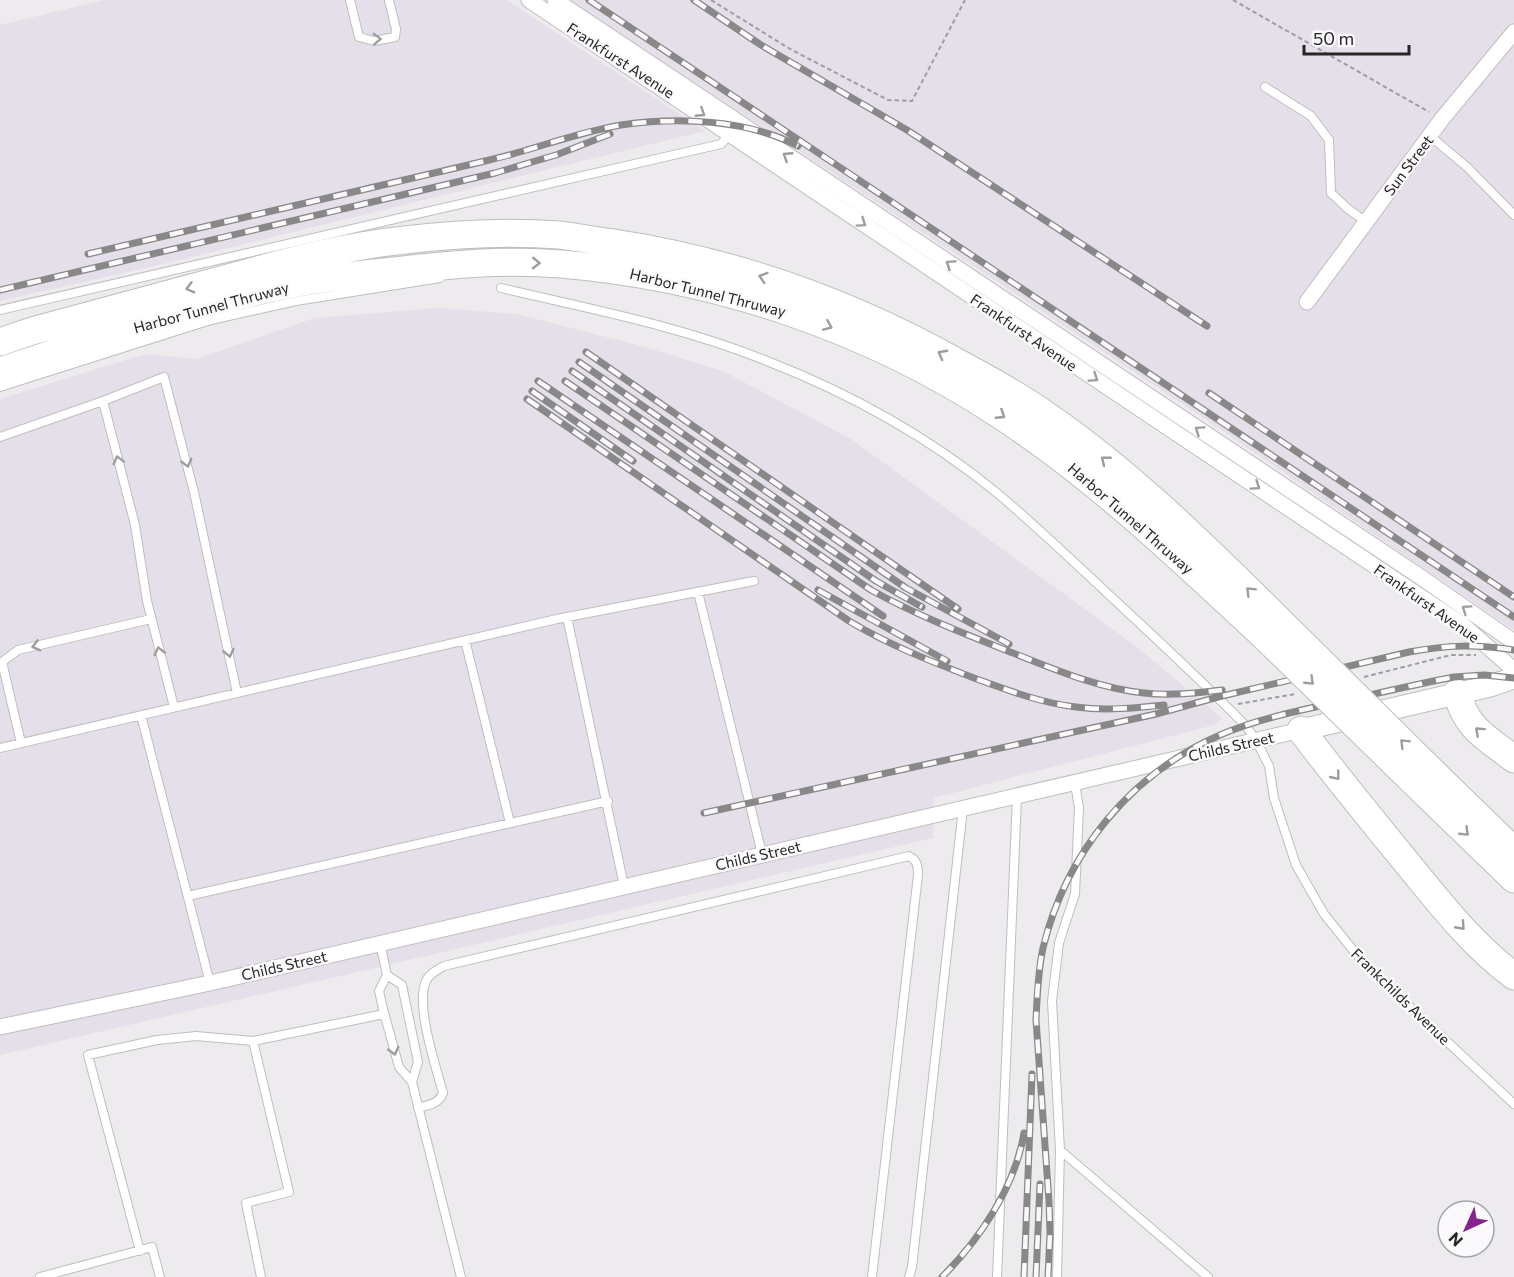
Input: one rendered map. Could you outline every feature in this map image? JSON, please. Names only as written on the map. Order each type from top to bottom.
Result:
[{"type":"highway","name":"Harbor Tunnel Thruway","points":[[0,342],[32,331],[248,283],[370,244],[406,239],[518,234],[560,235],[639,247],[727,265],[799,288],[876,321],[942,353],[1044,413],[1112,465],[1219,561],[1280,636]]},
{"type":"highway","name":"Harbor Tunnel Thruway","points":[[0,371],[177,314],[248,283],[301,283],[456,264],[502,275],[559,264],[629,272],[767,304],[819,322],[873,345],[932,375],[1000,414],[1070,465],[1280,636],[1434,788],[1514,879]]},
{"type":"highway","points":[[1457,693],[1461,708],[1473,728],[1514,759]]},
{"type":"highway","points":[[1301,729],[1339,780],[1455,921],[1490,958],[1514,976]]},
{"type":"highway","name":"Harbor Tunnel Thruway","points":[[1434,788],[1514,850]]},
{"type":"main road","name":"Childs Street","points":[[1301,729],[1514,678]]},
{"type":"street","name":"Frankfurst Avenue","points":[[529,0],[734,128],[1422,578],[1514,642]]},
{"type":"street","name":"Frankfurst Avenue","points":[[555,0],[734,128],[1454,619],[1514,670]]},
{"type":"street","name":"Sun Street","points":[[1307,302],[1442,119],[1514,32]]},
{"type":"street","name":"Childs Street","points":[[0,1027],[210,983],[1301,729]]},
{"type":"lane","points":[[350,0],[359,37],[374,41],[395,37],[396,29],[389,0]]},
{"type":"lane","points":[[1265,87],[1311,116],[1329,140],[1331,193],[1366,222]]},
{"type":"lane","points":[[0,310],[248,283],[721,144],[734,128]]},
{"type":"lane","points":[[1430,136],[1467,167],[1514,215]]},
{"type":"lane","points":[[459,273],[502,275]]},
{"type":"lane","name":"Frankchilds Avenue","points":[[502,275],[642,321],[710,340],[814,381],[871,409],[952,460],[996,492],[1036,526],[1245,725],[1256,740],[1269,766],[1274,798],[1296,865],[1323,914],[1365,965],[1514,1104]]},
{"type":"lane","points":[[248,283],[296,301],[427,282],[448,276]]},
{"type":"lane","points":[[0,387],[211,320],[248,283]]},
{"type":"lane","points":[[0,436],[103,401],[164,377],[194,492],[237,693]]},
{"type":"lane","points":[[103,401],[135,525],[151,619],[174,707]]},
{"type":"lane","points":[[0,748],[567,617],[754,581]]},
{"type":"lane","points":[[698,592],[762,854]]},
{"type":"lane","points":[[567,617],[608,801],[624,886]]},
{"type":"lane","points":[[21,743],[2,663],[18,650],[151,619]]},
{"type":"lane","points":[[465,640],[510,823]]},
{"type":"lane","points":[[141,715],[210,983]]},
{"type":"lane","points":[[1057,1277],[1060,1150],[1052,1000],[1059,943],[1075,894],[1078,808],[1075,783]]},
{"type":"lane","points":[[997,1277],[1017,796]]},
{"type":"lane","points":[[188,896],[608,801]]},
{"type":"lane","points":[[909,1277],[912,1267],[963,807]]},
{"type":"lane","points":[[418,1108],[435,1102],[441,1098],[443,1093],[421,1003],[426,980],[433,972],[444,966],[909,856],[918,865],[918,875],[872,1277]]},
{"type":"lane","points":[[380,943],[387,975],[380,991],[384,1014],[399,1067],[411,1082],[461,1277]]},
{"type":"lane","points":[[387,975],[402,985],[418,1062],[411,1082]]},
{"type":"lane","points":[[140,1251],[88,1055],[157,1040],[196,1036],[253,1041],[384,1014]]},
{"type":"lane","points":[[253,1041],[289,1192],[246,1203],[261,1277]]},
{"type":"lane","points":[[1060,1150],[1208,1277]]},
{"type":"lane","points":[[40,1277],[152,1247],[160,1277]]},
{"type":"path","points":[[711,0],[790,49],[888,100],[912,101],[965,0]]},
{"type":"path","points":[[1234,0],[1442,119]]},
{"type":"shaded area","points":[[104,0],[507,0],[705,131],[167,263],[0,301],[0,25]]},
{"type":"shaded area","points":[[570,0],[1514,0],[1514,630],[1196,413]]},
{"type":"shaded area","points":[[438,308],[517,314],[645,347],[723,371],[851,439],[1137,647],[1222,718],[1214,725],[934,798],[933,838],[0,1055],[0,399],[145,354],[197,359],[314,318]]},
{"type":"railway","points":[[589,0],[1514,617]]},
{"type":"railway","points":[[694,0],[761,45],[907,130],[1207,326]]},
{"type":"railway","points":[[88,254],[499,158],[621,125],[665,121],[711,122],[756,130],[798,146]]},
{"type":"railway","points":[[0,290],[495,173],[556,155],[610,134]]},
{"type":"railway","points":[[586,352],[958,609]]},
{"type":"railway","points":[[579,362],[906,588],[1009,644]]},
{"type":"railway","points":[[572,371],[876,581],[922,607]]},
{"type":"railway","points":[[538,381],[883,616]]},
{"type":"railway","points":[[565,381],[871,590],[905,608],[1045,666],[1110,687],[1164,694],[1222,690]]},
{"type":"railway","points":[[532,391],[633,461]]},
{"type":"railway","points":[[1209,393],[1514,597]]},
{"type":"railway","points":[[527,399],[849,621],[895,645],[974,678],[1024,696],[1050,702],[1098,709],[1164,705]]},
{"type":"railway","points":[[818,590],[947,661]]},
{"type":"railway","points":[[704,813],[1156,714],[1409,652],[1462,646],[1514,650]]},
{"type":"railway","points":[[1048,1277],[1049,1201],[1036,1020],[1040,966],[1054,913],[1068,880],[1085,849],[1106,820],[1131,794],[1187,751],[1247,725],[1301,710],[1454,677],[1484,675],[1514,678]]},
{"type":"railway","points":[[1024,1277],[1032,1074]]},
{"type":"railway","points":[[942,1277],[970,1246],[994,1211],[1013,1173],[1024,1133]]},
{"type":"railway","points":[[1036,1277],[1040,1184]]}]
